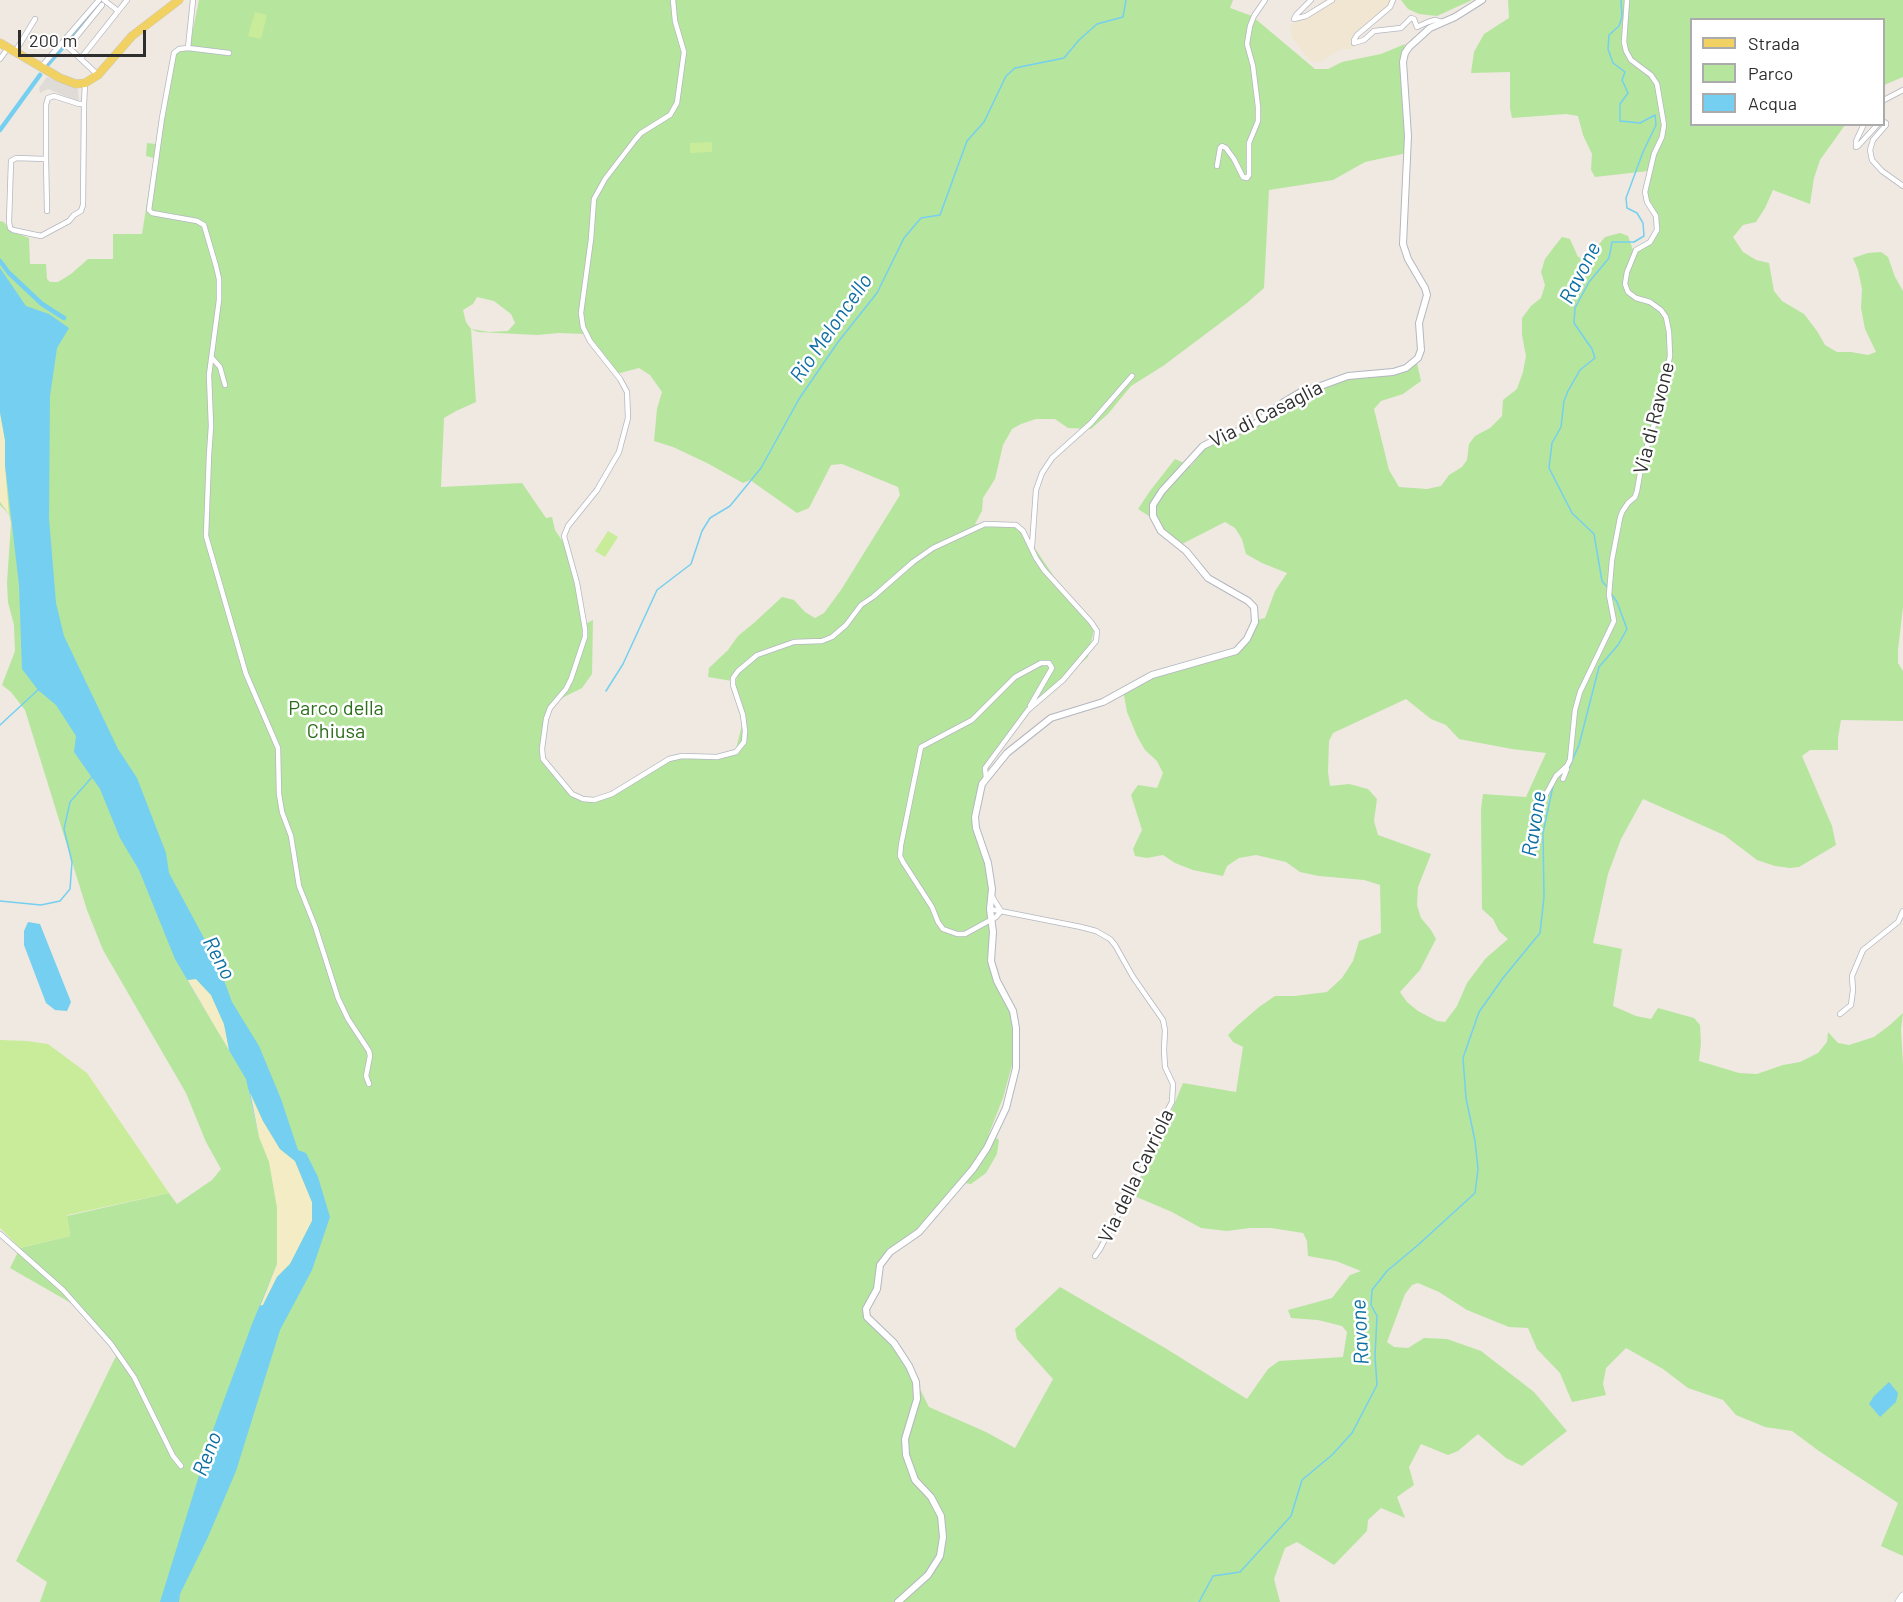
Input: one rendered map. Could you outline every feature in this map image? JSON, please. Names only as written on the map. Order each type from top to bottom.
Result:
[{"type":"main road","points":[[0,43],[67,82],[85,83],[98,75],[132,36],[179,0]]},
{"type":"main road","points":[[1899,1602],[1903,1596]]},
{"type":"street","points":[[81,58],[127,0]]},
{"type":"street","points":[[188,48],[193,0]]},
{"type":"street","points":[[673,0],[675,21],[684,52],[677,103],[670,115],[635,140],[594,199],[581,314],[585,333],[620,379],[627,392],[629,410],[619,452],[597,490],[568,526],[564,539],[577,582],[585,637],[571,680],[550,708],[546,719],[543,755],[572,794],[583,799],[594,800],[612,794],[669,759],[682,756],[717,756],[736,752],[744,742],[745,731],[733,678],[757,655],[794,642],[822,641],[832,637],[846,625],[861,605],[933,548],[985,524],[1016,525],[1023,531],[1044,570],[1092,622],[1097,636],[1092,647],[1063,680],[1029,711],[984,768],[986,778]]},
{"type":"street","points":[[1217,166],[1220,148],[1226,147],[1243,177],[1247,178],[1249,175],[1249,143],[1258,121],[1258,107],[1253,66],[1247,44],[1254,16],[1265,0]]},
{"type":"street","points":[[1311,0],[1294,19],[1306,16],[1332,0]]},
{"type":"street","name":"Via di Casaglia","points":[[1393,0],[1390,7],[1357,35],[1354,43],[1364,40],[1374,31],[1401,28],[1411,18],[1414,19],[1417,27],[1436,20],[1442,22]]},
{"type":"street","name":"Via di Casaglia","points":[[898,1602],[928,1575],[940,1556],[943,1537],[940,1516],[931,1497],[915,1480],[906,1455],[905,1439],[916,1399],[916,1382],[894,1343],[867,1317],[866,1309],[876,1289],[880,1265],[890,1252],[919,1232],[973,1169],[987,1148],[1006,1108],[1016,1068],[1016,1028],[1013,1011],[997,981],[991,961],[993,932],[988,863],[976,828],[975,818],[982,784],[1007,753],[1051,718],[1103,702],[1152,675],[1236,651],[1247,639],[1255,622],[1254,607],[1248,601],[1208,578],[1186,551],[1161,531],[1152,510],[1156,499],[1203,446],[1225,435],[1251,427],[1304,390],[1348,376],[1393,372],[1406,368],[1419,358],[1421,350],[1419,324],[1427,296],[1403,244],[1408,136],[1402,62],[1409,47],[1430,28],[1455,17],[1482,0]]},
{"type":"street","name":"Via di Ravone","points":[[1563,779],[1570,760],[1575,711],[1580,692],[1614,621],[1609,595],[1612,560],[1620,518],[1637,491],[1642,462],[1657,415],[1670,345],[1666,317],[1662,310],[1650,302],[1636,298],[1628,292],[1625,284],[1636,250],[1650,242],[1657,230],[1656,216],[1647,202],[1645,192],[1653,154],[1662,137],[1664,125],[1658,84],[1651,75],[1631,60],[1626,51],[1624,42],[1627,0]]},
{"type":"street","points":[[102,2],[118,11]]},
{"type":"street","points":[[40,68],[102,2]]},
{"type":"street","points":[[68,47],[102,2]]},
{"type":"street","points":[[0,59],[11,50],[35,19]]},
{"type":"street","points":[[63,42],[98,75]]},
{"type":"street","points":[[229,53],[188,48],[179,49],[173,55],[149,209],[152,213],[204,225],[219,279],[219,300],[209,375],[211,426],[206,536],[246,674],[278,748],[279,794],[282,812],[291,836],[298,886],[315,926],[338,998],[369,1051],[366,1076],[369,1084]]},
{"type":"street","points":[[46,159],[16,158],[10,163],[9,225],[13,230],[41,236],[69,221],[82,208],[85,83]]},
{"type":"street","points":[[1885,99],[1903,90]]},
{"type":"street","points":[[46,212],[46,105],[48,98],[52,96],[84,104]]},
{"type":"street","points":[[1885,122],[1886,125],[1873,140],[1870,150],[1872,160],[1882,171],[1903,186]]},
{"type":"street","points":[[1863,126],[1856,141],[1856,147],[1876,126]]},
{"type":"street","points":[[212,358],[220,367],[225,385]]},
{"type":"street","points":[[1032,549],[1036,490],[1042,473],[1052,458],[1091,423],[1132,376]]},
{"type":"street","points":[[991,895],[1001,911],[996,917],[965,934],[943,929],[901,858],[901,845],[918,756],[921,747],[972,720],[1015,677],[1041,663],[1049,663],[1052,668],[1033,699],[1029,711]]},
{"type":"street","name":"Via di Ravone","points":[[1541,798],[1545,796],[1556,776],[1567,766]]},
{"type":"street","name":"Via della Cavriola","points":[[990,909],[1081,927],[1096,931],[1110,939],[1162,1020],[1165,1030],[1165,1067],[1173,1084],[1173,1102],[1166,1113],[1162,1131],[1095,1256]]},
{"type":"street","points":[[1840,1014],[1851,1005],[1852,976],[1863,950],[1898,922],[1903,911]]},
{"type":"street","points":[[0,1234],[73,1300],[118,1353],[134,1377],[173,1456],[181,1466]]},
{"type":"shaded area","points":[[1325,0],[1394,0],[1358,30],[1353,37],[1353,49],[1341,49],[1320,62],[1310,61],[1293,39],[1290,27],[1300,17]]},
{"type":"shaded area","points":[[47,77],[78,89],[79,102],[48,89],[40,93],[39,88]]},
{"type":"green space","name":"Parco della Chiusa","points":[[199,0],[1233,0],[1230,8],[1252,16],[1315,69],[1328,69],[1342,62],[1381,54],[1405,44],[1402,61],[1407,153],[1365,162],[1333,180],[1269,190],[1264,288],[1163,366],[1131,386],[1108,414],[1091,429],[1068,428],[1055,419],[1036,419],[1012,429],[1003,445],[995,479],[983,498],[982,511],[975,524],[1012,523],[1015,526],[1022,526],[1061,587],[1094,629],[1088,657],[1047,693],[1003,742],[984,777],[974,832],[986,850],[996,973],[1018,1016],[1015,1054],[1003,1098],[988,1136],[993,1135],[999,1140],[997,1154],[986,1173],[971,1184],[959,1182],[941,1209],[882,1260],[881,1278],[864,1310],[898,1346],[929,1407],[986,1432],[1015,1448],[1053,1379],[1017,1339],[1015,1329],[1060,1287],[1247,1399],[1268,1369],[1279,1361],[1343,1357],[1347,1332],[1342,1326],[1318,1320],[1291,1318],[1288,1310],[1332,1298],[1350,1275],[1361,1271],[1336,1261],[1308,1256],[1307,1241],[1303,1233],[1271,1228],[1227,1231],[1201,1228],[1172,1212],[1132,1195],[1152,1158],[1183,1083],[1236,1092],[1243,1047],[1233,1042],[1228,1035],[1275,996],[1327,992],[1342,978],[1353,961],[1359,941],[1381,933],[1380,885],[1364,880],[1300,872],[1286,862],[1256,855],[1239,858],[1227,866],[1223,876],[1193,870],[1163,855],[1147,858],[1135,856],[1133,849],[1142,830],[1131,795],[1138,785],[1157,788],[1163,773],[1157,761],[1145,750],[1137,736],[1127,712],[1123,690],[1173,666],[1226,653],[1241,646],[1253,621],[1265,618],[1275,591],[1287,573],[1246,554],[1242,539],[1235,528],[1225,522],[1180,545],[1160,531],[1152,518],[1138,509],[1175,459],[1191,466],[1208,444],[1246,430],[1278,407],[1316,388],[1369,370],[1382,373],[1403,370],[1417,363],[1421,381],[1403,394],[1381,401],[1374,409],[1389,470],[1399,487],[1427,489],[1441,486],[1449,475],[1462,467],[1467,460],[1469,444],[1475,436],[1490,428],[1502,416],[1503,400],[1517,389],[1526,356],[1522,318],[1541,298],[1545,285],[1541,272],[1545,259],[1562,237],[1570,239],[1578,257],[1587,259],[1605,237],[1620,233],[1628,236],[1633,250],[1654,238],[1658,230],[1653,207],[1646,195],[1648,171],[1595,177],[1591,170],[1592,154],[1583,135],[1578,116],[1566,114],[1512,118],[1510,72],[1471,73],[1474,52],[1484,34],[1509,18],[1508,0],[1903,0],[1903,77],[1885,85],[1885,18],[1690,18],[1690,126],[1844,126],[1820,160],[1814,178],[1810,204],[1773,190],[1756,222],[1743,225],[1733,237],[1743,252],[1756,260],[1769,263],[1774,291],[1782,301],[1804,314],[1825,345],[1837,352],[1868,355],[1876,352],[1865,329],[1861,308],[1862,289],[1853,258],[1881,252],[1888,257],[1903,291],[1903,607],[1898,663],[1903,671],[1903,721],[1841,720],[1838,750],[1810,750],[1802,756],[1832,826],[1836,845],[1799,867],[1775,866],[1757,860],[1724,835],[1643,799],[1621,839],[1608,874],[1593,943],[1622,949],[1613,1006],[1636,1016],[1651,1019],[1658,1008],[1694,1018],[1700,1025],[1699,1061],[1739,1073],[1757,1074],[1800,1062],[1818,1053],[1827,1042],[1828,1032],[1838,1043],[1849,1045],[1874,1037],[1903,1013],[1901,1029],[1903,1066],[1903,1556],[1881,1546],[1898,1503],[1792,1431],[1765,1427],[1736,1415],[1723,1400],[1688,1388],[1663,1369],[1626,1348],[1606,1368],[1603,1384],[1606,1395],[1572,1402],[1560,1373],[1537,1349],[1528,1328],[1509,1327],[1467,1310],[1439,1292],[1418,1283],[1412,1285],[1405,1294],[1387,1342],[1394,1347],[1408,1348],[1424,1338],[1447,1339],[1481,1351],[1534,1392],[1567,1431],[1522,1466],[1506,1458],[1478,1434],[1458,1451],[1448,1455],[1421,1444],[1409,1467],[1414,1485],[1397,1497],[1405,1518],[1381,1508],[1368,1520],[1367,1531],[1334,1565],[1297,1542],[1285,1548],[1274,1579],[1280,1602],[40,1602],[47,1582],[16,1561],[118,1352],[71,1303],[10,1268],[20,1248],[70,1236],[67,1216],[169,1193],[177,1204],[212,1180],[221,1169],[206,1142],[186,1093],[103,950],[87,910],[25,710],[11,692],[2,685],[15,651],[14,625],[8,602],[7,583],[11,523],[9,514],[0,505],[0,221],[4,222],[10,231],[29,238],[30,264],[46,264],[47,279],[50,282],[58,282],[88,259],[113,259],[113,234],[142,234],[154,158],[146,156],[147,143],[156,144],[175,53],[189,49]],"holes":[[[477,297],[494,301],[511,314],[515,323],[508,331],[489,332],[471,329],[466,322],[463,310],[473,304]],[[471,329],[478,332],[537,335],[585,334],[616,374],[639,368],[650,375],[662,392],[657,409],[654,441],[707,463],[743,483],[750,480],[797,513],[809,508],[831,465],[842,464],[898,487],[900,495],[841,590],[824,613],[815,618],[805,612],[794,600],[782,597],[738,636],[728,650],[709,668],[708,677],[732,681],[739,673],[733,687],[745,713],[736,749],[710,758],[670,757],[598,801],[581,799],[559,779],[542,754],[551,707],[582,688],[592,674],[593,620],[583,625],[579,597],[563,542],[555,530],[552,517],[546,518],[522,483],[441,487],[444,418],[476,402]],[[1406,699],[1431,719],[1446,725],[1459,739],[1546,753],[1526,797],[1483,794],[1481,809],[1482,909],[1508,939],[1486,958],[1467,983],[1457,1006],[1445,1022],[1437,1021],[1418,1011],[1400,992],[1420,970],[1436,939],[1421,918],[1417,905],[1418,887],[1431,854],[1378,835],[1374,821],[1377,799],[1368,789],[1349,784],[1330,786],[1328,772],[1329,741],[1333,733]]]},
{"type":"green space","points":[[1401,0],[1472,0],[1437,16],[1419,14],[1408,9]]},
{"type":"green space","points":[[255,12],[267,15],[261,39],[248,36]]},
{"type":"green space","points":[[712,142],[712,152],[690,153],[690,143]]},
{"type":"green space","points":[[608,531],[618,537],[605,557],[595,551]]},
{"type":"green space","points":[[0,1040],[48,1044],[87,1073],[169,1193],[67,1215],[70,1236],[20,1248],[0,1228]]},
{"type":"sand","points":[[0,413],[5,440],[9,514],[0,502]]},
{"type":"sand","points":[[196,979],[211,995],[224,1024],[230,1052],[187,980]]},
{"type":"sand","points":[[248,1089],[263,1121],[280,1149],[295,1161],[312,1202],[313,1212],[312,1221],[290,1264],[277,1277],[263,1305],[260,1306],[277,1264],[277,1208],[269,1162],[259,1137]]},
{"type":"water","name":"Reno","points":[[0,268],[26,306],[49,314],[69,328],[57,348],[50,396],[49,518],[56,603],[64,636],[118,749],[137,778],[166,853],[169,873],[218,964],[232,1002],[259,1046],[281,1099],[298,1150],[306,1153],[318,1177],[330,1217],[312,1270],[280,1330],[236,1471],[208,1537],[180,1594],[179,1602],[160,1602],[214,1427],[252,1324],[277,1264],[260,1306],[263,1305],[277,1277],[290,1264],[312,1221],[312,1202],[295,1161],[280,1149],[263,1121],[250,1092],[259,1137],[246,1079],[229,1050],[224,1024],[211,995],[196,979],[187,980],[175,959],[139,870],[120,838],[100,789],[74,752],[76,736],[56,705],[38,690],[22,669],[19,585],[5,465],[5,440],[0,412]]},
{"type":"water","points":[[28,922],[40,924],[71,1002],[67,1011],[55,1010],[46,1003],[24,945],[24,931]]},
{"type":"water","points":[[1889,1382],[1898,1393],[1896,1402],[1880,1417],[1869,1404]]},
{"type":"waterway","name":"Rio Meloncello","points":[[606,691],[623,664],[657,590],[691,564],[702,531],[710,518],[730,506],[761,468],[799,399],[838,342],[877,293],[904,238],[921,218],[940,215],[967,141],[984,122],[1006,76],[1015,68],[1064,58],[1097,24],[1123,17],[1126,0]]},
{"type":"waterway","name":"Ravone","points":[[1608,588],[1602,581],[1594,534],[1572,513],[1549,468],[1552,443],[1561,427],[1564,401],[1568,391],[1580,370],[1595,358],[1592,349],[1574,323],[1575,308],[1589,282],[1609,258],[1612,242],[1634,242],[1644,236],[1643,223],[1637,213],[1627,208],[1626,198],[1656,125],[1655,115],[1640,123],[1620,121],[1620,104],[1628,93],[1622,80],[1625,72],[1613,63],[1608,49],[1609,35],[1619,26],[1622,17],[1621,0]]},
{"type":"waterway","points":[[68,41],[102,1]]},
{"type":"waterway","points":[[48,64],[63,47]]},
{"type":"waterway","points":[[0,130],[40,75]]},
{"type":"waterway","points":[[0,261],[9,273],[42,304],[64,318]]},
{"type":"waterway","name":"Ravone","points":[[1568,770],[1579,745],[1599,667],[1618,645],[1627,629],[1617,602],[1610,592]]},
{"type":"waterway","points":[[0,725],[39,689]]},
{"type":"waterway","points":[[0,901],[41,905],[60,901],[70,889],[72,862],[64,829],[70,802],[93,776]]},
{"type":"waterway","name":"Ravone","points":[[1199,1602],[1213,1576],[1240,1572],[1291,1516],[1302,1480],[1332,1455],[1352,1433],[1377,1385],[1375,1356],[1377,1316],[1371,1305],[1372,1290],[1387,1271],[1475,1193],[1478,1169],[1466,1098],[1463,1058],[1479,1012],[1540,933],[1544,897],[1543,833],[1553,786]]}]
